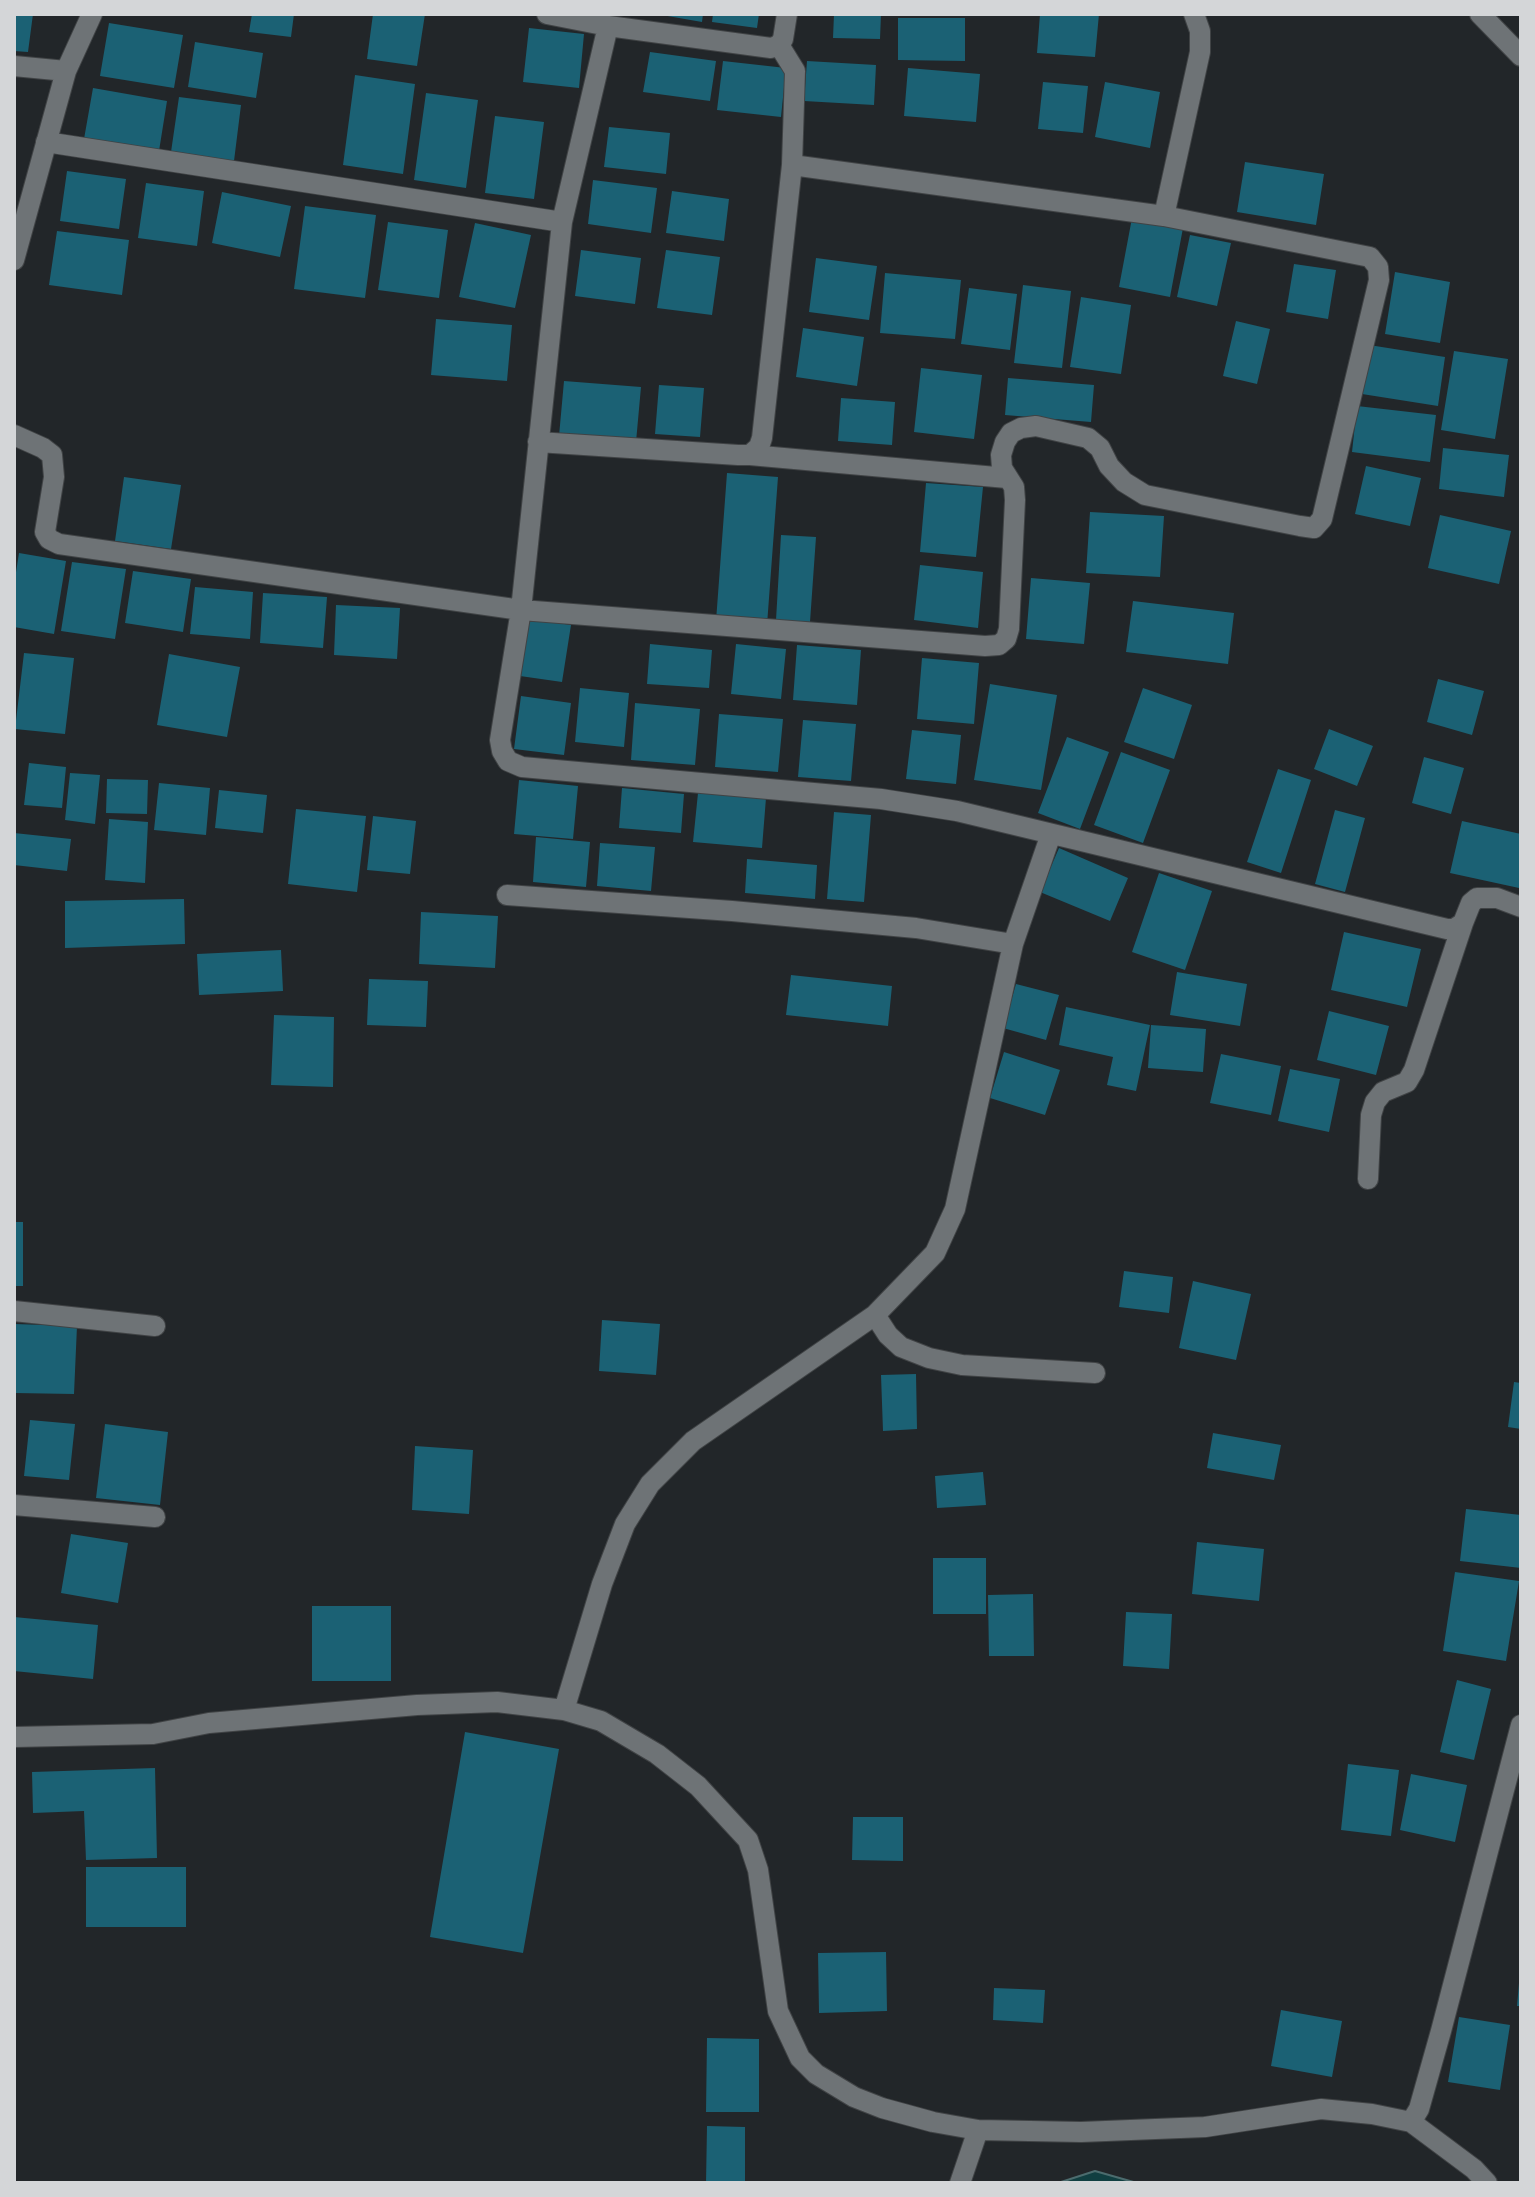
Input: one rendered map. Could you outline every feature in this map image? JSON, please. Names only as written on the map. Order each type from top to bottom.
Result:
[{"type":"street","points":[[14,260],[66,71],[92,14]]},
{"type":"street","points":[[547,14],[608,26],[771,48],[779,45]]},
{"type":"street","points":[[779,45],[787,14]]},
{"type":"street","points":[[1164,216],[1200,52],[1200,31],[1194,14]]},
{"type":"street","points":[[1480,14],[1521,56]]},
{"type":"street","points":[[608,26],[562,222],[521,610],[500,740],[508,761],[522,767],[881,799],[957,811],[1436,927],[1454,929],[1463,923]]},
{"type":"street","points":[[750,455],[762,438],[792,165],[795,71],[779,45]]},
{"type":"street","points":[[14,66],[66,71]]},
{"type":"street","points":[[46,142],[562,222]]},
{"type":"street","points":[[14,435],[52,455],[54,477],[45,532],[49,539],[59,544],[521,610],[999,645],[1006,639],[1009,629],[1015,500],[1014,487],[1002,468],[1001,455],[1011,433],[1021,428],[1036,426],[1088,438],[1100,448],[1109,466],[1124,482],[1145,495],[1314,528],[1322,519],[1379,280],[1378,267],[1370,257],[1164,216],[792,165]]},
{"type":"street","points":[[538,442],[750,455],[1007,478]]},
{"type":"street","points":[[564,1710],[602,1584],[625,1524],[650,1484],[693,1441],[875,1315],[935,1253],[955,1209],[1013,944],[1051,834]]},
{"type":"street","points":[[507,895],[916,928],[1013,944]]},
{"type":"street","points":[[1368,1179],[1371,1115],[1375,1102],[1383,1092],[1407,1082],[1414,1070],[1471,903],[1477,898],[1497,898],[1521,907]]},
{"type":"street","points":[[14,1311],[155,1326]]},
{"type":"street","points":[[875,1315],[888,1335],[901,1347],[929,1358],[962,1365],[1095,1373]]},
{"type":"street","points":[[14,1505],[155,1517]]},
{"type":"street","points":[[14,1737],[153,1734],[209,1723],[417,1705],[497,1702],[564,1710],[601,1721],[657,1754],[698,1786],[748,1840],[758,1870],[778,2011],[800,2058],[816,2074],[854,2097],[933,2122],[978,2130],[1205,2127],[1321,2109],[1372,2114],[1411,2122],[1474,2169],[1487,2183]]},
{"type":"street","points":[[1411,2122],[1419,2109],[1438,2044],[1521,1725]]},
{"type":"street","points":[[960,2183],[978,2130]]},
{"type":"water","points":[[1095,2171],[1137,2183],[1058,2183]]},
{"type":"building","points":[[14,14],[33,14],[28,52],[14,51]]},
{"type":"building","points":[[252,14],[294,14],[291,37],[249,32]]},
{"type":"building","points":[[373,14],[425,14],[417,66],[367,59]]},
{"type":"building","points":[[656,14],[703,14],[702,22]]},
{"type":"building","points":[[713,14],[759,14],[757,28],[712,22]]},
{"type":"building","points":[[834,14],[881,14],[880,39],[833,38]]},
{"type":"building","points":[[1040,14],[1099,14],[1095,57],[1037,53]]},
{"type":"building","points":[[898,18],[965,18],[965,61],[898,60]]},
{"type":"building","points":[[109,23],[183,35],[174,88],[100,76]]},
{"type":"building","points":[[529,28],[584,34],[579,88],[523,82]]},
{"type":"building","points":[[195,42],[263,53],[256,98],[188,87]]},
{"type":"building","points":[[650,52],[716,61],[710,101],[643,92]]},
{"type":"building","points":[[723,61],[786,68],[781,117],[717,110]]},
{"type":"building","points":[[807,61],[876,65],[874,105],[804,101]]},
{"type":"building","points":[[908,68],[980,74],[976,122],[904,116]]},
{"type":"building","points":[[355,75],[415,84],[403,174],[343,165]]},
{"type":"building","points":[[1043,82],[1088,86],[1083,133],[1038,129]]},
{"type":"building","points":[[1105,82],[1160,92],[1150,148],[1095,137]]},
{"type":"building","points":[[93,88],[167,101],[159,151],[84,139]]},
{"type":"building","points":[[426,93],[478,100],[466,188],[414,180]]},
{"type":"building","points":[[179,97],[241,105],[234,161],[171,152]]},
{"type":"building","points":[[495,116],[544,122],[534,199],[485,193]]},
{"type":"building","points":[[609,127],[670,133],[666,174],[604,167]]},
{"type":"building","points":[[1245,162],[1324,174],[1316,225],[1237,212]]},
{"type":"building","points":[[67,171],[126,179],[119,229],[60,221]]},
{"type":"building","points":[[593,180],[657,188],[651,233],[588,224]]},
{"type":"building","points":[[146,183],[204,191],[197,246],[138,238]]},
{"type":"building","points":[[672,191],[729,199],[724,241],[666,233]]},
{"type":"building","points":[[222,192],[291,206],[280,257],[212,243]]},
{"type":"building","points":[[305,206],[376,215],[365,298],[294,289]]},
{"type":"building","points":[[1132,218],[1183,228],[1170,297],[1119,287]]},
{"type":"building","points":[[388,222],[448,230],[439,298],[378,290]]},
{"type":"building","points":[[475,223],[531,235],[515,308],[459,297]]},
{"type":"building","points":[[57,231],[129,240],[122,295],[49,285]]},
{"type":"building","points":[[1190,235],[1231,243],[1217,306],[1177,297]]},
{"type":"building","points":[[581,250],[641,258],[635,304],[575,296]]},
{"type":"building","points":[[666,250],[720,257],[712,315],[657,308]]},
{"type":"building","points":[[816,258],[877,266],[869,320],[809,312]]},
{"type":"building","points":[[1294,264],[1336,270],[1328,319],[1286,312]]},
{"type":"building","points":[[1395,272],[1450,282],[1440,343],[1385,334]]},
{"type":"building","points":[[885,273],[961,280],[955,339],[880,333]]},
{"type":"building","points":[[1023,285],[1071,291],[1062,368],[1014,363]]},
{"type":"building","points":[[969,288],[1017,294],[1010,350],[961,344]]},
{"type":"building","points":[[1081,297],[1131,305],[1121,374],[1070,367]]},
{"type":"building","points":[[436,319],[512,325],[507,381],[431,375]]},
{"type":"building","points":[[1236,321],[1270,329],[1257,384],[1223,376]]},
{"type":"building","points":[[803,328],[864,337],[857,386],[796,377]]},
{"type":"building","points":[[1369,345],[1445,357],[1438,406],[1362,394]]},
{"type":"building","points":[[1454,351],[1508,359],[1495,439],[1441,430]]},
{"type":"building","points":[[921,368],[982,375],[974,439],[914,432]]},
{"type":"building","points":[[1008,378],[1094,385],[1091,422],[1005,415]]},
{"type":"building","points":[[564,381],[641,387],[636,442],[559,436]]},
{"type":"building","points":[[659,385],[704,388],[700,437],[655,434]]},
{"type":"building","points":[[841,398],[895,402],[892,445],[838,441]]},
{"type":"building","points":[[1357,406],[1436,415],[1430,462],[1352,452]]},
{"type":"building","points":[[1443,448],[1509,455],[1504,497],[1439,489]]},
{"type":"building","points":[[1366,466],[1421,478],[1410,526],[1355,514]]},
{"type":"building","points":[[727,473],[778,477],[767,625],[716,621]]},
{"type":"building","points":[[124,477],[181,485],[171,549],[115,541]]},
{"type":"building","points":[[926,483],[983,487],[976,557],[920,552]]},
{"type":"building","points":[[1090,512],[1164,516],[1160,577],[1086,573]]},
{"type":"building","points":[[1440,515],[1511,531],[1499,584],[1428,568]]},
{"type":"building","points":[[781,535],[816,537],[810,622],[776,620]]},
{"type":"building","points":[[19,553],[66,561],[54,634],[14,627],[14,585]]},
{"type":"building","points":[[72,562],[126,569],[115,639],[61,631]]},
{"type":"building","points":[[920,565],[983,572],[978,628],[914,620]]},
{"type":"building","points":[[133,571],[191,579],[183,632],[125,623]]},
{"type":"building","points":[[1031,578],[1090,583],[1084,644],[1026,639]]},
{"type":"building","points":[[195,587],[253,592],[250,639],[190,634]]},
{"type":"building","points":[[263,593],[327,597],[323,648],[260,643]]},
{"type":"building","points":[[1133,601],[1234,613],[1228,664],[1126,652]]},
{"type":"building","points":[[336,605],[400,608],[397,659],[334,655]]},
{"type":"building","points":[[526,618],[571,625],[562,682],[513,675]]},
{"type":"building","points":[[650,644],[712,650],[709,688],[647,684]]},
{"type":"building","points":[[736,644],[786,649],[781,699],[731,694]]},
{"type":"building","points":[[797,645],[861,650],[857,705],[793,700]]},
{"type":"building","points":[[24,653],[74,658],[65,734],[15,729]]},
{"type":"building","points":[[169,654],[240,667],[227,737],[157,725]]},
{"type":"building","points":[[922,658],[979,663],[974,724],[917,719]]},
{"type":"building","points":[[1438,679],[1484,691],[1472,735],[1427,722]]},
{"type":"building","points":[[990,684],[1057,695],[1041,790],[974,780]]},
{"type":"building","points":[[580,688],[629,693],[624,747],[575,742]]},
{"type":"building","points":[[1143,688],[1192,705],[1174,759],[1124,742]]},
{"type":"building","points":[[521,696],[571,703],[564,755],[514,749]]},
{"type":"building","points":[[635,703],[700,709],[695,765],[631,760]]},
{"type":"building","points":[[719,714],[783,719],[778,772],[715,767]]},
{"type":"building","points":[[803,720],[856,724],[851,781],[798,777]]},
{"type":"building","points":[[1329,729],[1373,746],[1357,786],[1314,769]]},
{"type":"building","points":[[912,730],[961,735],[956,784],[906,779]]},
{"type":"building","points":[[1067,737],[1109,752],[1080,829],[1038,813]]},
{"type":"building","points":[[1121,752],[1170,770],[1143,843],[1094,825]]},
{"type":"building","points":[[1424,757],[1464,768],[1451,814],[1412,803]]},
{"type":"building","points":[[29,763],[66,767],[62,808],[24,805]]},
{"type":"building","points":[[1278,769],[1311,780],[1281,873],[1247,862]]},
{"type":"building","points":[[70,773],[100,775],[95,824],[65,820]]},
{"type":"building","points":[[107,779],[148,780],[147,814],[106,813]]},
{"type":"building","points":[[519,780],[578,786],[573,839],[514,834]]},
{"type":"building","points":[[159,783],[210,788],[206,835],[154,830]]},
{"type":"building","points":[[622,788],[684,794],[681,833],[619,828]]},
{"type":"building","points":[[219,790],[267,795],[263,833],[215,828]]},
{"type":"building","points":[[698,793],[766,798],[762,848],[693,842]]},
{"type":"building","points":[[296,809],[366,816],[357,892],[288,884]]},
{"type":"building","points":[[1335,810],[1365,818],[1345,892],[1315,884]]},
{"type":"building","points":[[834,812],[871,815],[864,902],[827,899]]},
{"type":"building","points":[[373,816],[416,821],[410,874],[367,870]]},
{"type":"building","points":[[109,819],[148,822],[145,883],[105,880]]},
{"type":"building","points":[[1462,821],[1521,834],[1519,888],[1450,873]]},
{"type":"building","points":[[14,833],[71,839],[67,871],[14,865]]},
{"type":"building","points":[[536,837],[590,842],[586,887],[533,882]]},
{"type":"building","points":[[600,843],[655,847],[651,891],[597,886]]},
{"type":"building","points":[[1059,848],[1128,878],[1110,921],[1040,892]]},
{"type":"building","points":[[747,859],[817,865],[815,899],[745,893]]},
{"type":"building","points":[[1159,873],[1212,891],[1185,970],[1132,952]]},
{"type":"building","points":[[184,899],[185,944],[65,948],[65,901]]},
{"type":"building","points":[[421,912],[498,916],[495,968],[419,964]]},
{"type":"building","points":[[1344,932],[1421,949],[1407,1007],[1331,990]]},
{"type":"building","points":[[281,950],[283,991],[199,995],[197,954]]},
{"type":"building","points":[[1177,972],[1247,984],[1240,1026],[1170,1015]]},
{"type":"building","points":[[791,975],[892,986],[888,1026],[786,1015]]},
{"type":"building","points":[[369,979],[428,981],[426,1027],[367,1025]]},
{"type":"building","points":[[1016,984],[1059,995],[1046,1040],[1003,1028]]},
{"type":"building","points":[[1066,1007],[1150,1025],[1136,1091],[1107,1085],[1113,1057],[1059,1045]]},
{"type":"building","points":[[1329,1011],[1389,1026],[1376,1075],[1317,1060]]},
{"type":"building","points":[[274,1015],[334,1017],[333,1087],[271,1085]]},
{"type":"building","points":[[1151,1025],[1206,1029],[1203,1072],[1148,1068]]},
{"type":"building","points":[[1004,1052],[1060,1070],[1045,1115],[990,1098]]},
{"type":"building","points":[[1221,1054],[1281,1066],[1271,1115],[1210,1103]]},
{"type":"building","points":[[1290,1069],[1340,1079],[1329,1132],[1278,1121]]},
{"type":"building","points":[[14,1222],[23,1222],[23,1286],[14,1286]]},
{"type":"building","points":[[1124,1271],[1173,1277],[1169,1313],[1119,1307]]},
{"type":"building","points":[[1193,1281],[1251,1294],[1236,1360],[1179,1348]]},
{"type":"building","points":[[602,1320],[660,1324],[656,1375],[599,1371]]},
{"type":"building","points":[[14,1324],[77,1326],[74,1394],[14,1393]]},
{"type":"building","points":[[916,1374],[917,1429],[883,1431],[881,1375]]},
{"type":"building","points":[[1514,1382],[1521,1383],[1521,1429],[1508,1427]]},
{"type":"building","points":[[30,1420],[75,1424],[69,1480],[24,1476]]},
{"type":"building","points":[[105,1424],[168,1432],[160,1505],[96,1498]]},
{"type":"building","points":[[1213,1433],[1281,1445],[1274,1480],[1207,1468]]},
{"type":"building","points":[[415,1446],[473,1450],[469,1514],[412,1510]]},
{"type":"building","points":[[983,1472],[986,1505],[937,1508],[935,1476]]},
{"type":"building","points":[[1466,1509],[1521,1515],[1521,1568],[1460,1561]]},
{"type":"building","points":[[71,1534],[128,1543],[118,1603],[61,1593]]},
{"type":"building","points":[[1197,1542],[1264,1549],[1259,1601],[1192,1594]]},
{"type":"building","points":[[933,1558],[986,1558],[986,1614],[933,1614]]},
{"type":"building","points":[[1455,1572],[1519,1581],[1506,1661],[1443,1651]]},
{"type":"building","points":[[1033,1594],[1034,1656],[989,1656],[988,1595]]},
{"type":"building","points":[[312,1606],[391,1606],[391,1681],[312,1681]]},
{"type":"building","points":[[1126,1612],[1172,1614],[1169,1669],[1123,1666]]},
{"type":"building","points":[[14,1617],[98,1625],[93,1679],[14,1671]]},
{"type":"building","points":[[1457,1680],[1491,1689],[1474,1760],[1440,1752]]},
{"type":"building","points":[[465,1732],[559,1749],[523,1953],[430,1937]]},
{"type":"building","points":[[1348,1764],[1399,1770],[1391,1836],[1341,1830]]},
{"type":"building","points":[[155,1768],[157,1858],[86,1860],[84,1811],[33,1813],[32,1772]]},
{"type":"building","points":[[1411,1774],[1467,1785],[1455,1842],[1400,1830]]},
{"type":"building","points":[[853,1817],[903,1817],[903,1861],[852,1860]]},
{"type":"building","points":[[86,1867],[186,1867],[186,1927],[86,1927]]},
{"type":"building","points":[[886,1952],[887,2011],[819,2013],[818,1953]]},
{"type":"building","points":[[1519,1983],[1521,2006],[1517,2006]]},
{"type":"building","points":[[994,1988],[1045,1990],[1043,2023],[993,2020]]},
{"type":"building","points":[[1281,2010],[1342,2021],[1332,2077],[1271,2066]]},
{"type":"building","points":[[1459,2017],[1510,2025],[1500,2090],[1448,2082]]},
{"type":"building","points":[[707,2038],[759,2039],[759,2112],[706,2112]]},
{"type":"building","points":[[707,2126],[745,2127],[745,2183],[706,2183]]}]
